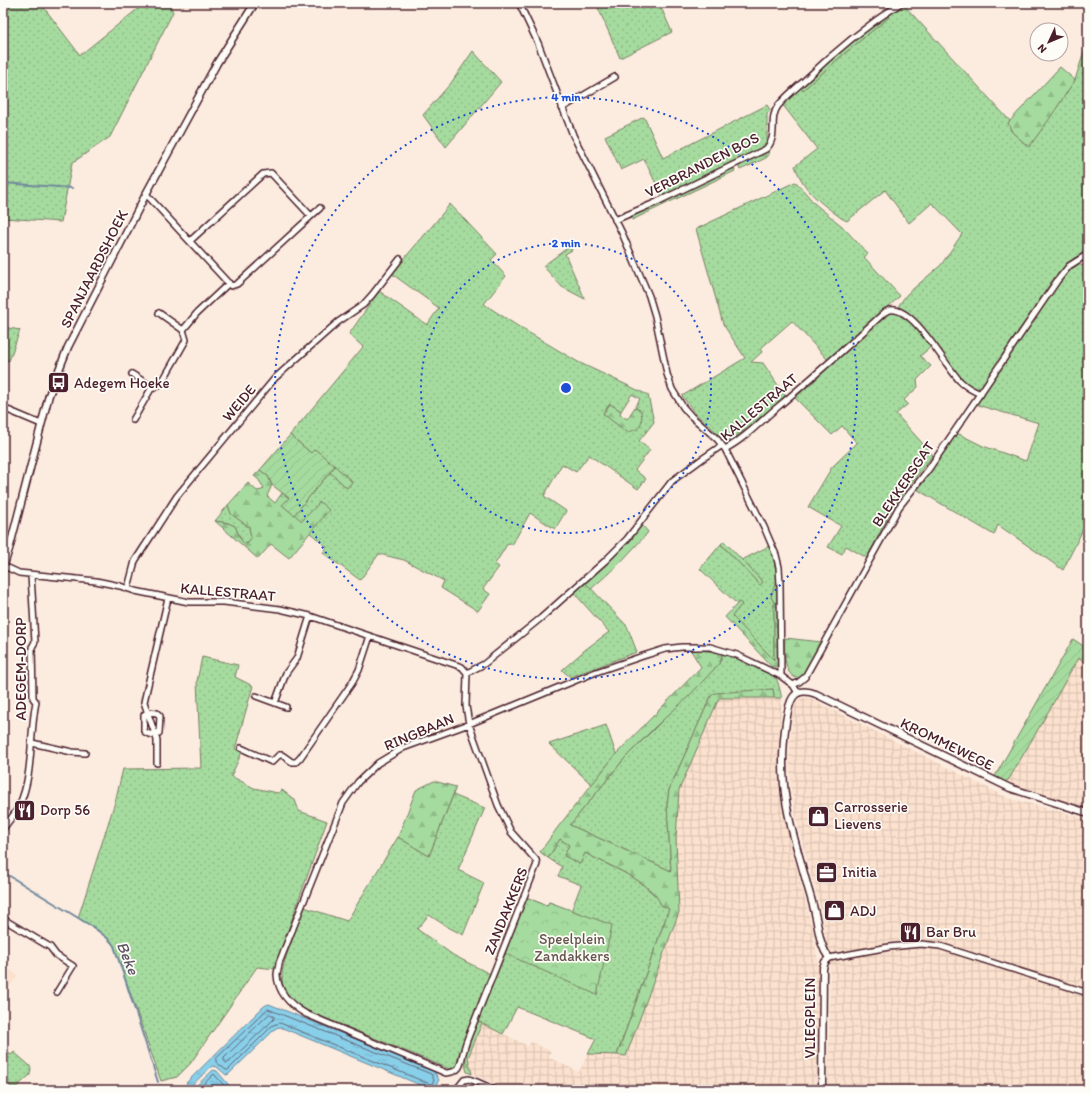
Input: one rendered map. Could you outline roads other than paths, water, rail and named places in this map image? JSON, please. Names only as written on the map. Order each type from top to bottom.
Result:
[{"type":"street","name":"SPANJAARDSHOEK","points":[[4,567],[49,395],[68,347],[146,194],[217,62],[255,3]]},
{"type":"street","points":[[520,3],[538,43],[573,135],[625,239],[649,296],[655,316],[666,374],[672,389],[687,411],[717,439],[723,447]]},
{"type":"street","name":"VERBRANDEN BOS","points":[[615,220],[657,202],[766,149],[772,139],[775,112],[781,102],[828,58],[873,22],[901,3]]},
{"type":"street","points":[[562,108],[615,77]]},
{"type":"street","points":[[190,241],[264,174],[271,172],[311,216]]},
{"type":"street","points":[[146,194],[231,286],[237,284],[320,208]]},
{"type":"street","name":"BLEKKERSGAT","points":[[793,685],[805,676],[899,507],[928,470],[1062,274],[1070,266],[1088,254]]},
{"type":"street","name":"WEIDE","points":[[128,588],[135,561],[177,496],[275,378],[338,322],[363,305],[400,259]]},
{"type":"street","points":[[183,330],[197,313],[229,283]]},
{"type":"street","name":"KALLESTRAAT","points":[[4,567],[19,573],[31,575],[102,582],[135,591],[189,602],[224,602],[273,608],[310,616],[462,667],[466,673],[484,664],[541,618],[605,561],[627,539],[672,482],[702,459],[723,447],[733,444],[817,374],[885,312],[891,310],[907,315],[916,323],[960,381],[970,389],[981,394]]},
{"type":"street","points":[[133,420],[151,389],[161,384],[186,340],[183,330],[159,313]]},
{"type":"street","points":[[132,374],[154,388]]},
{"type":"street","points":[[3,408],[41,424]]},
{"type":"street","name":"KALLESTRAAT","points":[[723,447],[764,527],[776,555],[780,585],[781,676]]},
{"type":"street","name":"ADEGEM-DORP","points":[[3,829],[19,807],[27,778],[32,743],[36,702],[33,698],[32,647],[34,642],[31,575]]},
{"type":"street","points":[[157,763],[157,740],[144,702],[168,598]]},
{"type":"street","points":[[275,703],[288,669],[298,658],[310,616]]},
{"type":"street","points":[[241,748],[272,762],[279,755],[282,755],[292,762],[296,762],[352,683],[359,670],[370,636]]},
{"type":"street","name":"RINGBAAN","points":[[457,1070],[446,1073],[306,1014],[298,1010],[288,1000],[282,991],[277,975],[279,963],[343,803],[358,782],[378,763],[404,748],[470,724],[596,672],[665,649],[688,646],[710,647],[737,655],[781,676],[793,685],[798,693]]},
{"type":"street","points":[[466,673],[466,706],[470,724]]},
{"type":"street","name":"KROMMEWEGE","points":[[798,693],[809,692],[816,694],[1010,788],[1088,813]]},
{"type":"street","name":"VLIEGPLEIN","points":[[798,693],[789,703],[787,715],[783,755],[784,787],[792,828],[821,944],[829,958],[825,962],[823,968],[824,1030],[822,1090]]},
{"type":"street","points":[[256,696],[286,707]]},
{"type":"street","points":[[148,712],[157,713],[160,716],[159,733],[147,734],[144,731],[144,714],[148,712]]},
{"type":"street","name":"ZANDAKKERS","points":[[457,1070],[461,1063],[469,1035],[537,864],[536,860],[511,832],[504,817],[470,724]]},
{"type":"street","points":[[32,743],[72,752],[85,752]]},
{"type":"street","points":[[3,919],[50,947],[56,955],[73,966],[58,992]]},
{"type":"street","points":[[829,958],[889,947],[921,944],[940,946],[1088,993]]},
{"type":"street","points":[[456,1090],[464,1080],[469,1079],[495,1090]]},
{"type":"water","points":[[269,1004],[434,1071],[439,1080],[433,1089],[430,1089],[280,1027],[276,1028],[229,1074],[226,1075],[217,1067],[212,1066],[190,1087],[186,1083],[263,1007]]},
{"type":"water","points":[[213,1070],[217,1071],[233,1090],[192,1090]]},
{"type":"waterway","points":[[3,183],[72,188]]},
{"type":"waterway","name":"Beke","points":[[3,872],[93,927],[110,940],[114,946],[158,1082]]},
{"type":"waterway","name":"Beke","points":[[174,1085],[178,1090]]},
{"type":"place","name":"Adegem Hoeke","points":[[58,383]]},
{"type":"place","name":"Dorp 56","points":[[24,810]]},
{"type":"place","name":"Carrosserie Lievens","points":[[819,816]]},
{"type":"place","name":"Initia","points":[[826,872]]},
{"type":"place","name":"ADJ","points":[[835,911]]},
{"type":"place","name":"Bar Bru","points":[[911,932]]},
{"type":"park label","name":"Speelplein Zandakkers","points":[[572,948]]}]
